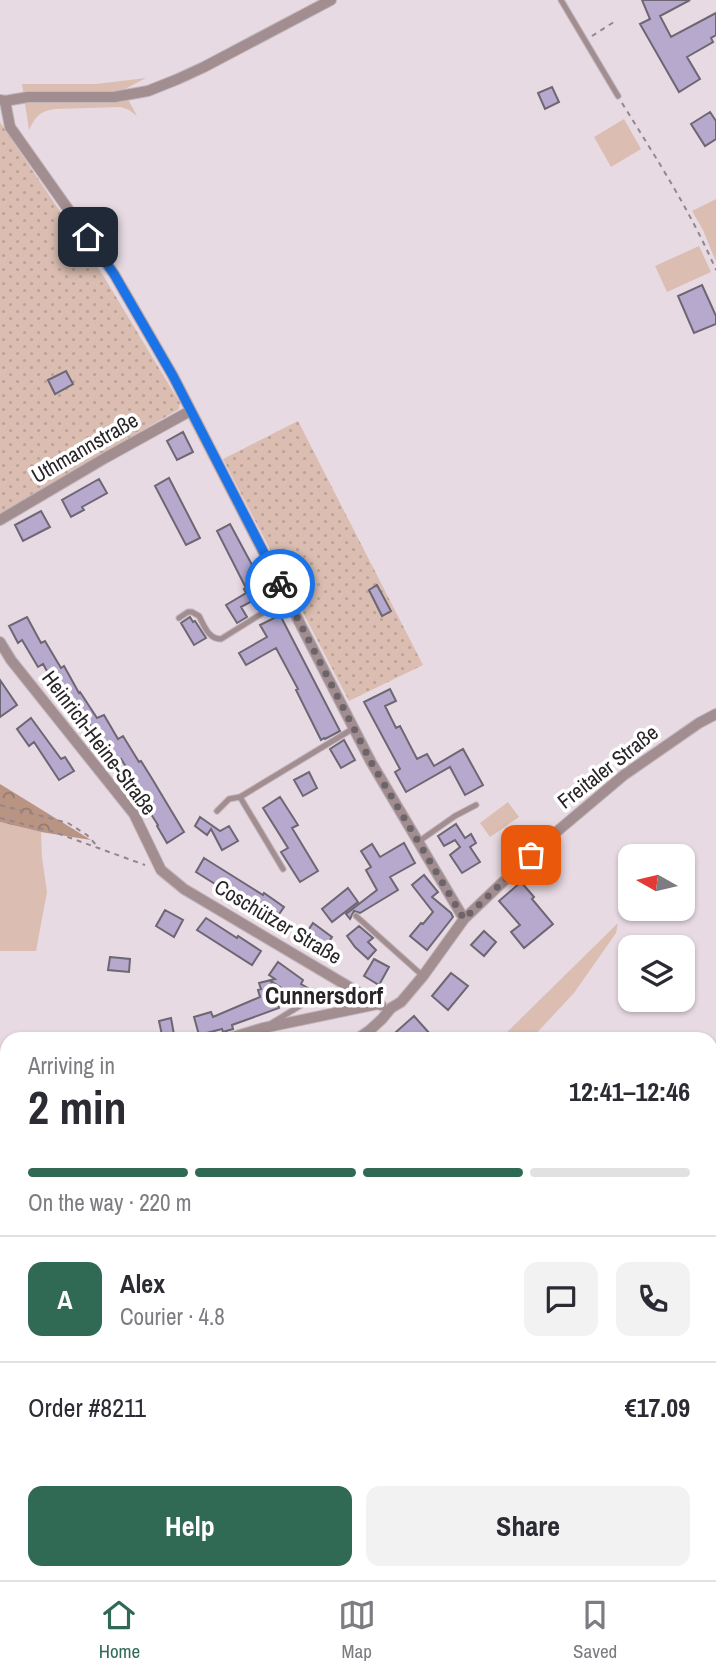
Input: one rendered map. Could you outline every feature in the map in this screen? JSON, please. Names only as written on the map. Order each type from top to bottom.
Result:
[{"type":"street","points":[[331,0],[195,71],[148,91],[114,97],[28,97],[3,100],[10,127],[114,274],[173,376],[371,762],[464,919]]},
{"type":"street","name":"Uthmannstraße","points":[[0,520],[190,411]]},
{"type":"street","name":"Heinrich-Heine-Straße","points":[[0,642],[10,660],[134,814],[161,870]]},
{"type":"street","name":"Freitaler Straße","points":[[366,1032],[401,1002],[464,919],[548,839],[624,775],[688,730],[716,714]]},
{"type":"street","name":"Coschützer Straße","points":[[161,870],[184,888],[378,1004]]},
{"type":"street","points":[[250,1032],[378,1004],[391,1008]]},
{"type":"lane","points":[[561,0],[618,96]]},
{"type":"lane","points":[[178,618],[188,612],[196,614],[211,636],[217,640],[287,599]]},
{"type":"lane","points":[[217,811],[229,799],[240,797],[354,728]]},
{"type":"lane","points":[[240,797],[284,869]]},
{"type":"lane","points":[[418,842],[476,805]]},
{"type":"lane","points":[[356,916],[423,976]]},
{"type":"lane","points":[[263,1028],[303,1004],[312,990]]},
{"type":"path","points":[[585,40],[617,20]]},
{"type":"path","points":[[618,96],[677,191],[716,270]]},
{"type":"path","points":[[0,805],[68,823],[87,835],[99,848]]},
{"type":"path","points":[[0,818],[54,832],[161,870]]},
{"type":"shaded area","points":[[146,78],[123,90],[137,116],[121,107],[55,109],[39,115],[29,130],[22,84],[96,84]]},
{"type":"shaded area","points":[[624,119],[641,149],[611,167],[594,137]]},
{"type":"shaded area","points":[[0,122],[104,277],[180,403],[179,409],[0,514]]},
{"type":"shaded area","points":[[716,199],[716,262],[692,211]]},
{"type":"shaded area","points":[[699,246],[711,272],[667,292],[655,266]]},
{"type":"shaded area","points":[[298,421],[423,665],[349,701],[223,459]]},
{"type":"shaded area","points":[[508,802],[519,817],[490,837],[480,823]]},
{"type":"shaded area","points":[[0,822],[41,832],[47,892],[36,951],[0,951]]},
{"type":"shaded area","points":[[618,923],[616,933],[574,993],[538,1032],[507,1032]]},
{"type":"green space","points":[[0,784],[91,840],[0,822]]},
{"type":"building","points":[[642,0],[690,0],[660,16],[671,37],[716,13],[716,35],[711,38],[713,42],[687,57],[700,79],[679,92],[640,24],[650,19]]},
{"type":"building","points":[[552,87],[559,102],[545,109],[538,93]]},
{"type":"building","points":[[710,112],[716,121],[716,139],[705,146],[691,124]]},
{"type":"building","points":[[702,285],[716,316],[716,324],[694,333],[678,296]]},
{"type":"building","points":[[66,371],[73,384],[55,394],[48,380]]},
{"type":"building","points":[[183,432],[193,452],[177,460],[167,441]]},
{"type":"building","points":[[169,478],[200,538],[186,545],[155,486]]},
{"type":"building","points":[[99,479],[107,493],[82,507],[84,510],[71,517],[62,500]]},
{"type":"building","points":[[41,511],[50,527],[23,541],[15,525]]},
{"type":"building","points":[[230,524],[267,593],[241,607],[247,617],[237,623],[226,605],[246,593],[246,588],[217,531]]},
{"type":"building","points":[[377,585],[391,611],[382,616],[369,590]]},
{"type":"building","points":[[280,615],[340,731],[325,739],[321,740],[276,648],[246,665],[239,653],[267,637],[260,625]]},
{"type":"building","points":[[27,617],[41,643],[45,641],[61,668],[64,666],[97,718],[104,715],[118,739],[123,736],[184,832],[167,843],[140,797],[144,795],[121,759],[117,762],[104,740],[91,748],[86,739],[95,734],[83,713],[77,717],[43,664],[38,667],[22,640],[18,643],[9,626]]},
{"type":"building","points":[[190,617],[206,638],[194,645],[181,623]]},
{"type":"building","points":[[0,680],[17,705],[0,717]]},
{"type":"building","points":[[390,689],[396,701],[385,706],[396,728],[400,726],[417,759],[427,754],[434,766],[463,749],[483,785],[465,795],[450,767],[406,792],[395,772],[400,769],[364,702]]},
{"type":"building","points":[[31,718],[61,759],[65,757],[74,771],[59,780],[34,742],[29,746],[17,729]]},
{"type":"building","points":[[344,740],[355,760],[341,768],[330,749]]},
{"type":"building","points":[[309,772],[317,788],[303,796],[294,780]]},
{"type":"building","points":[[280,797],[298,825],[292,828],[318,871],[300,882],[281,852],[288,848],[263,808]]},
{"type":"building","points":[[200,817],[220,831],[229,826],[238,841],[222,850],[211,829],[207,835],[195,826]]},
{"type":"building","points":[[456,824],[465,838],[471,834],[476,843],[470,847],[480,862],[462,873],[450,855],[460,847],[455,840],[444,846],[438,836]]},
{"type":"building","points":[[404,843],[415,863],[390,877],[398,890],[360,913],[354,911],[350,919],[346,914],[377,890],[366,870],[371,867],[361,851],[372,844],[380,857]]},
{"type":"building","points":[[204,858],[284,907],[275,920],[244,898],[242,901],[196,872]]},
{"type":"building","points":[[424,875],[438,892],[432,897],[453,917],[427,950],[410,936],[433,912],[412,885]]},
{"type":"building","points":[[521,882],[553,924],[524,948],[511,932],[520,925],[499,901]]},
{"type":"building","points":[[348,888],[358,902],[332,922],[322,909]]},
{"type":"building","points":[[165,910],[183,920],[174,937],[156,926]]},
{"type":"building","points":[[206,918],[261,951],[252,965],[197,930]]},
{"type":"building","points":[[313,923],[332,937],[324,949],[305,935]]},
{"type":"building","points":[[359,926],[373,938],[368,942],[376,950],[368,959],[347,936]]},
{"type":"building","points":[[484,931],[496,942],[484,956],[471,945]]},
{"type":"building","points":[[110,957],[130,959],[129,972],[108,970]]},
{"type":"building","points":[[374,959],[389,967],[379,985],[364,976]]},
{"type":"building","points":[[278,962],[303,980],[301,984],[308,988],[300,1000],[271,981],[279,1008],[232,1025],[233,1029],[223,1032],[222,1029],[198,1032],[194,1017],[211,1012],[213,1017],[260,997],[259,983],[275,979],[269,975]]},
{"type":"building","points":[[451,973],[468,986],[448,1010],[432,996]]},
{"type":"building","points":[[414,1016],[428,1032],[396,1032]]},
{"type":"building","points":[[171,1018],[174,1032],[161,1032],[159,1021]]},
{"type":"way so far","points":[[280,584],[371,762],[464,919],[531,855]]},
{"type":"district","name":"Cunnersdorf","points":[[324,996]]},
{"type":"route","points":[[88,237],[114,274],[173,376],[280,584]]}]
